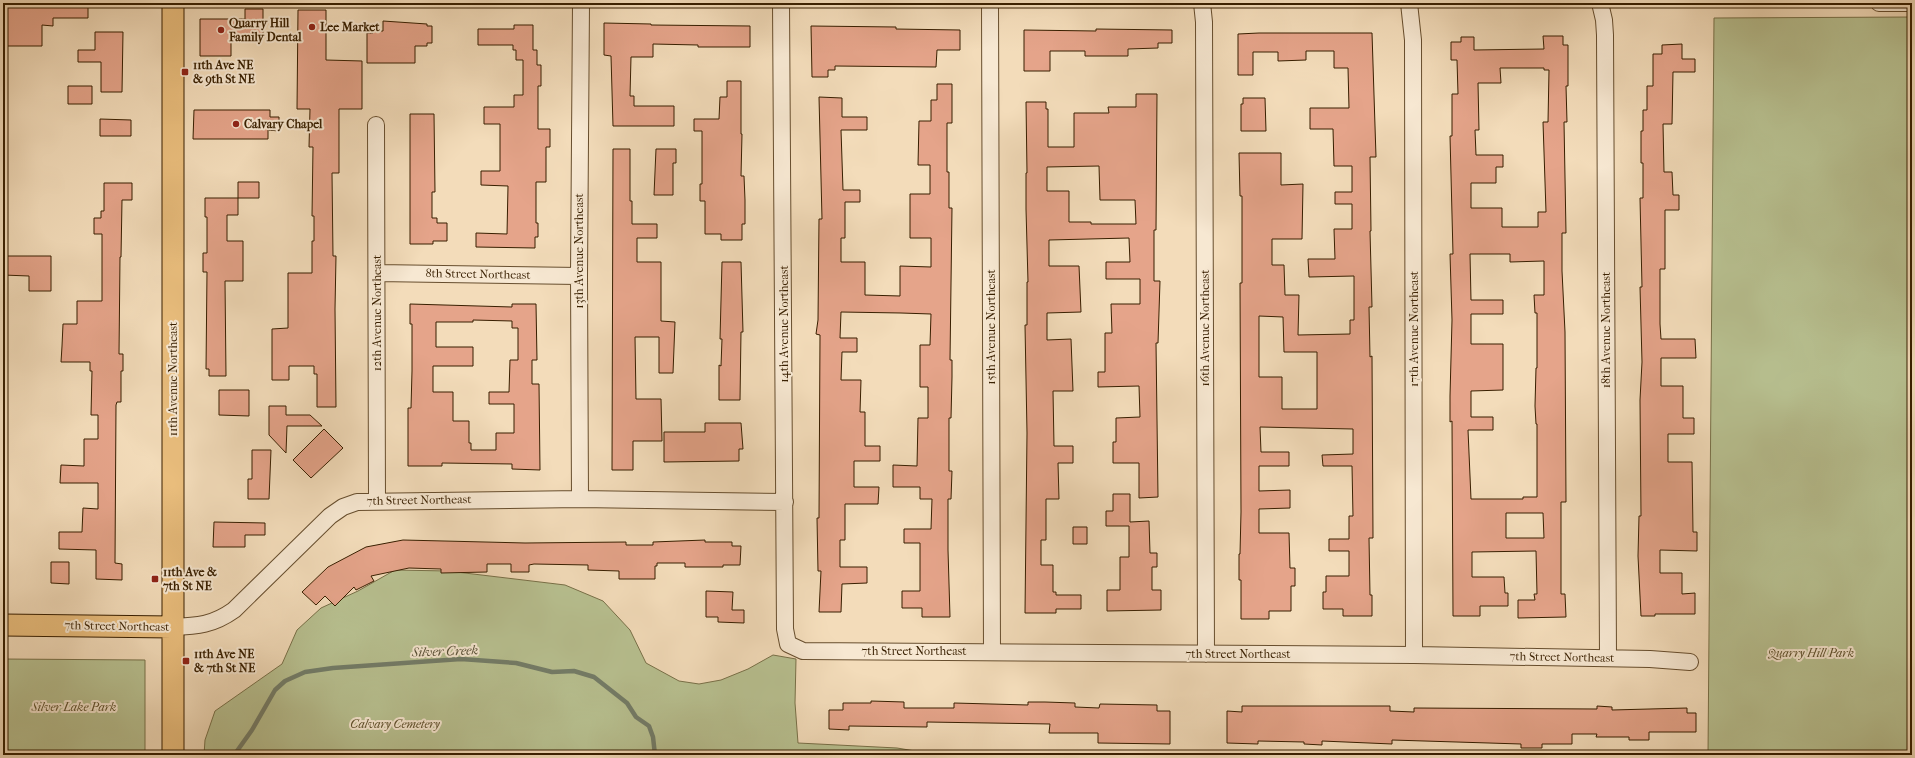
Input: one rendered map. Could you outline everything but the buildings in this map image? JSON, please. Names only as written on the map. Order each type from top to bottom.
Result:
[{"type":"main road","name":"11th Avenue Northeast","points":[[173,3],[173,749]]},
{"type":"main road","name":"7th Street Northeast","points":[[3,625],[172,627]]},
{"type":"street","name":"13th Avenue Northeast","points":[[580,499],[579,276],[581,3]]},
{"type":"street","name":"14th Avenue Northeast","points":[[781,3],[785,629],[788,644]]},
{"type":"street","name":"15th Avenue Northeast","points":[[990,3],[992,652]]},
{"type":"street","name":"16th Avenue Northeast","points":[[1202,3],[1204,22],[1206,654]]},
{"type":"street","name":"17th Avenue Northeast","points":[[1409,3],[1413,40],[1414,655]]},
{"type":"street","name":"18th Avenue Northeast","points":[[1600,3],[1604,20],[1605,36],[1608,658]]},
{"type":"street","points":[[1879,3],[1912,3]]},
{"type":"street","name":"12th Avenue Northeast","points":[[376,125],[377,500]]},
{"type":"street","name":"8th Street Northeast","points":[[377,273],[579,276]]},
{"type":"street","name":"7th Street Northeast","points":[[172,627],[205,625],[234,610],[330,516],[343,507],[357,502],[377,500],[580,499],[785,502]]},
{"type":"street","name":"7th Street Northeast","points":[[788,644],[803,651],[1414,655],[1608,658],[1690,662]]},
{"type":"green space","name":"Quarry Hill Park","points":[[1912,17],[1912,755],[1708,755],[1714,18]]},
{"type":"green space","name":"Calvary Cemetery","points":[[395,570],[448,571],[565,585],[603,601],[630,630],[646,663],[679,681],[699,684],[721,680],[748,669],[773,655],[796,659],[795,703],[798,743],[897,748],[939,755],[204,755],[205,740],[215,711],[282,664],[297,630],[321,608],[358,591]]},
{"type":"green space","name":"Silver Lake Park","points":[[3,659],[145,660],[145,752],[147,755],[3,755]]},
{"type":"waterway","name":"Silver Creek","points":[[231,755],[237,751],[252,730],[275,690],[285,681],[305,672],[333,668],[461,659],[516,663],[552,672],[574,671],[594,677],[627,703],[636,717],[649,726],[653,737],[655,755]]},
{"type":"place","name":"Lee Market","points":[[312,27]]},
{"type":"place","name":"Quarry Hill Family Dental","points":[[221,30]]},
{"type":"place","name":"11th Ave NE & 9th St NE","points":[[185,72]]},
{"type":"place","name":"Calvary Chapel","points":[[236,124]]},
{"type":"place","name":"11th Ave & 7th St NE","points":[[155,579]]},
{"type":"place","name":"11th Ave NE & 7th St NE","points":[[186,661]]}]
